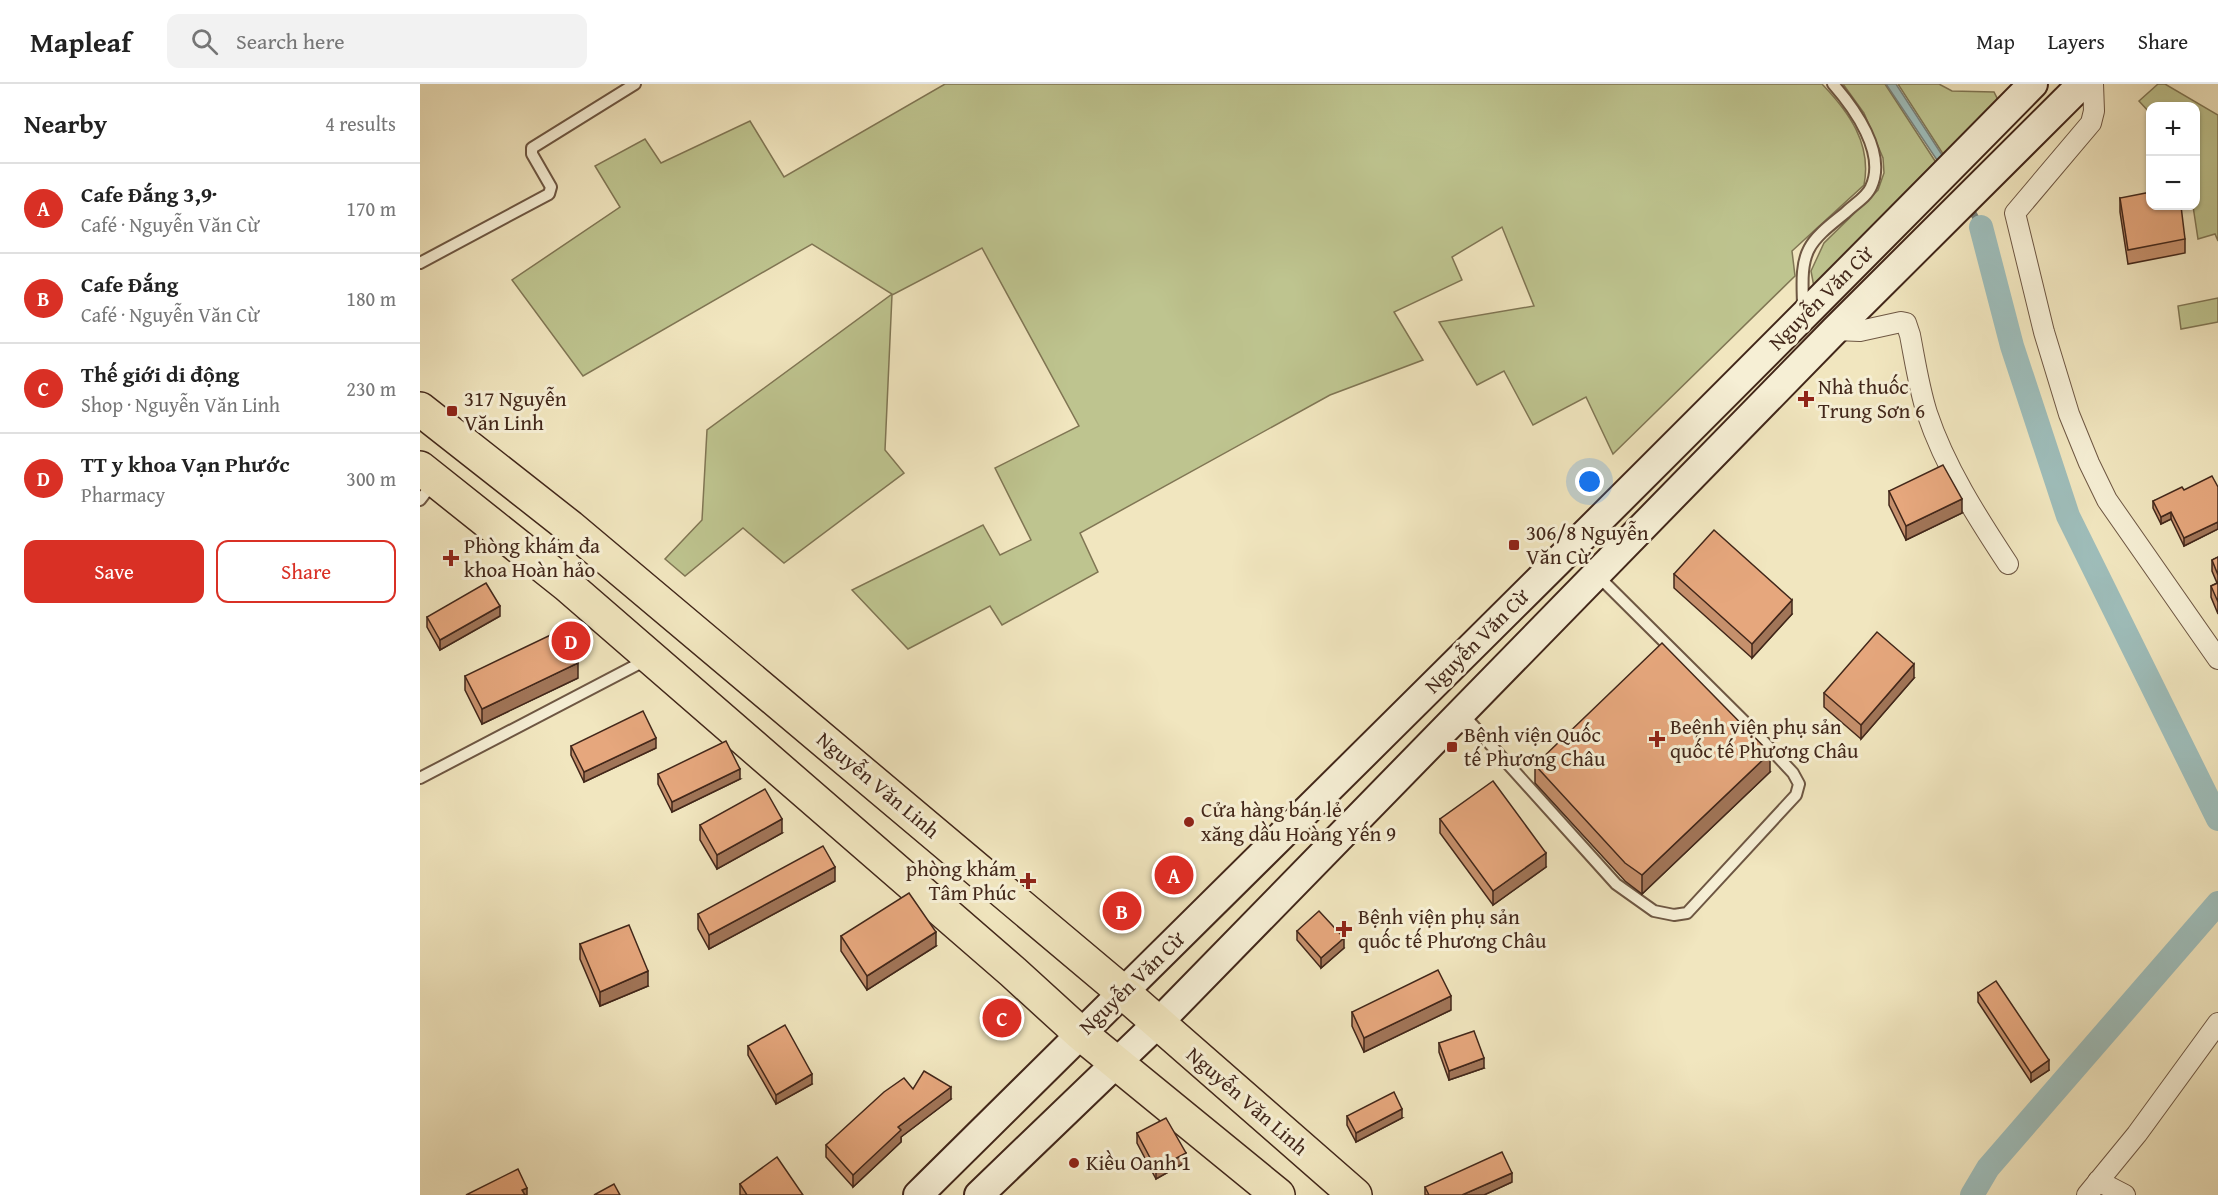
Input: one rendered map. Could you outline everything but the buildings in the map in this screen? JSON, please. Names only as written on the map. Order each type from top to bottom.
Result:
[{"type":"highway","name":"Nguyễn Văn Linh","points":[[420,409],[570,527],[1124,993],[1355,1195]]},
{"type":"highway","points":[[425,482],[567,585],[1013,972],[1081,1034],[1278,1195]]},
{"type":"main road","name":"Nguyễn Văn Cừ","points":[[918,1195],[1124,993],[1973,146],[2007,97],[2033,84]]},
{"type":"main road","name":"Nguyễn Văn Cừ","points":[[979,1195],[1158,1023],[1835,330],[2082,84]]},
{"type":"main road","points":[[1675,444],[1701,468]]},
{"type":"street","points":[[2093,84],[2094,111],[2091,123],[2015,213],[2044,332],[2069,414],[2089,463],[2107,500],[2218,659]]},
{"type":"street","points":[[1835,330],[1860,331],[1901,322],[1906,323],[1927,413],[1949,466],[1980,521],[2008,564]]},
{"type":"street","points":[[2125,1195],[2093,1188],[2137,1134],[2218,1023]]},
{"type":"lane","points":[[420,263],[549,194],[551,187],[532,154],[532,148],[635,84]]},
{"type":"lane","points":[[1802,318],[1804,264],[1809,248],[1870,189],[1875,177],[1875,161],[1864,126],[1852,106],[1833,84]]},
{"type":"lane","points":[[1462,713],[1616,884],[1654,911],[1674,915],[1687,913],[1796,795],[1798,784],[1793,773],[1752,729],[1597,575]]},
{"type":"lane","points":[[420,778],[651,657]]},
{"type":"green space","points":[[945,84],[1822,84],[1841,106],[1856,130],[1865,156],[1866,170],[1864,185],[1792,251],[1795,276],[1613,454],[1586,397],[1533,425],[1504,371],[1477,385],[1439,322],[1534,306],[1502,227],[1452,257],[1462,280],[1394,312],[1423,360],[1330,395],[1080,533],[1098,572],[1002,625],[990,606],[908,649],[852,590],[983,525],[1000,555],[1031,540],[995,468],[1079,426],[982,248],[892,295],[885,450],[904,473],[784,563],[743,528],[685,576],[665,559],[702,520],[707,430],[892,294],[812,244],[583,376],[512,280],[620,207],[595,166],[645,139],[661,163],[750,121],[784,177]]},
{"type":"green space","points":[[1843,84],[1885,84],[1937,164],[1814,287],[1811,271],[1824,243],[1878,190],[1884,173],[1883,158],[1864,113]]},
{"type":"green space","points":[[1898,84],[1939,84],[1952,91],[1994,92],[1997,98],[1996,107],[1945,157]]},
{"type":"green space","points":[[2158,84],[2165,84],[2196,102],[2146,102],[2146,109],[2139,101]]},
{"type":"green space","points":[[2200,104],[2218,115],[2218,241],[2215,234],[2198,239],[2194,210],[2200,210]]},
{"type":"green space","points":[[2218,298],[2218,322],[2181,329],[2178,306]]},
{"type":"water","points":[[1886,84],[1896,84],[1944,158],[1939,163]]},
{"type":"waterway","points":[[1969,206],[1981,227]]},
{"type":"waterway","points":[[1981,227],[2012,346],[2068,516],[2218,819]]},
{"type":"waterway","points":[[1972,1195],[1988,1168],[2218,903]]},
{"type":"place","name":"Nhà thuốc Trung Sơn 6","points":[[1806,399]]},
{"type":"place","name":"317 Nguyễn Văn Linh","points":[[452,411]]},
{"type":"place","name":"306/8 Nguyễn Văn Cừ","points":[[1514,545]]},
{"type":"place","name":"Phòng khám đa khoa Hoàn hảo","points":[[451,558]]},
{"type":"place","name":"TT y khoa Vạn Phước","points":[[571,641]]},
{"type":"place","name":"Beệnh viện phụ sản quốc tế Phương Châu","points":[[1657,739]]},
{"type":"place","name":"Bệnh viện Quốc tế Phương Châu","points":[[1452,747]]},
{"type":"place","name":"Cửa hàng bán lẻ xăng dầu Hoàng Yến 9","points":[[1189,822]]},
{"type":"place","name":"Cafe Đắng 3,9·","points":[[1174,875]]},
{"type":"place","name":"phòng khám Tâm Phúc","points":[[1028,881]]},
{"type":"place","name":"Cafe Đắng","points":[[1122,911]]},
{"type":"place","name":"Bệnh viện phụ sản quốc tế Phương Châu","points":[[1344,929]]},
{"type":"place","name":"Thế giới di động","points":[[1002,1018]]},
{"type":"place","name":"Kiều Oanh 1","points":[[1074,1163]]}]
